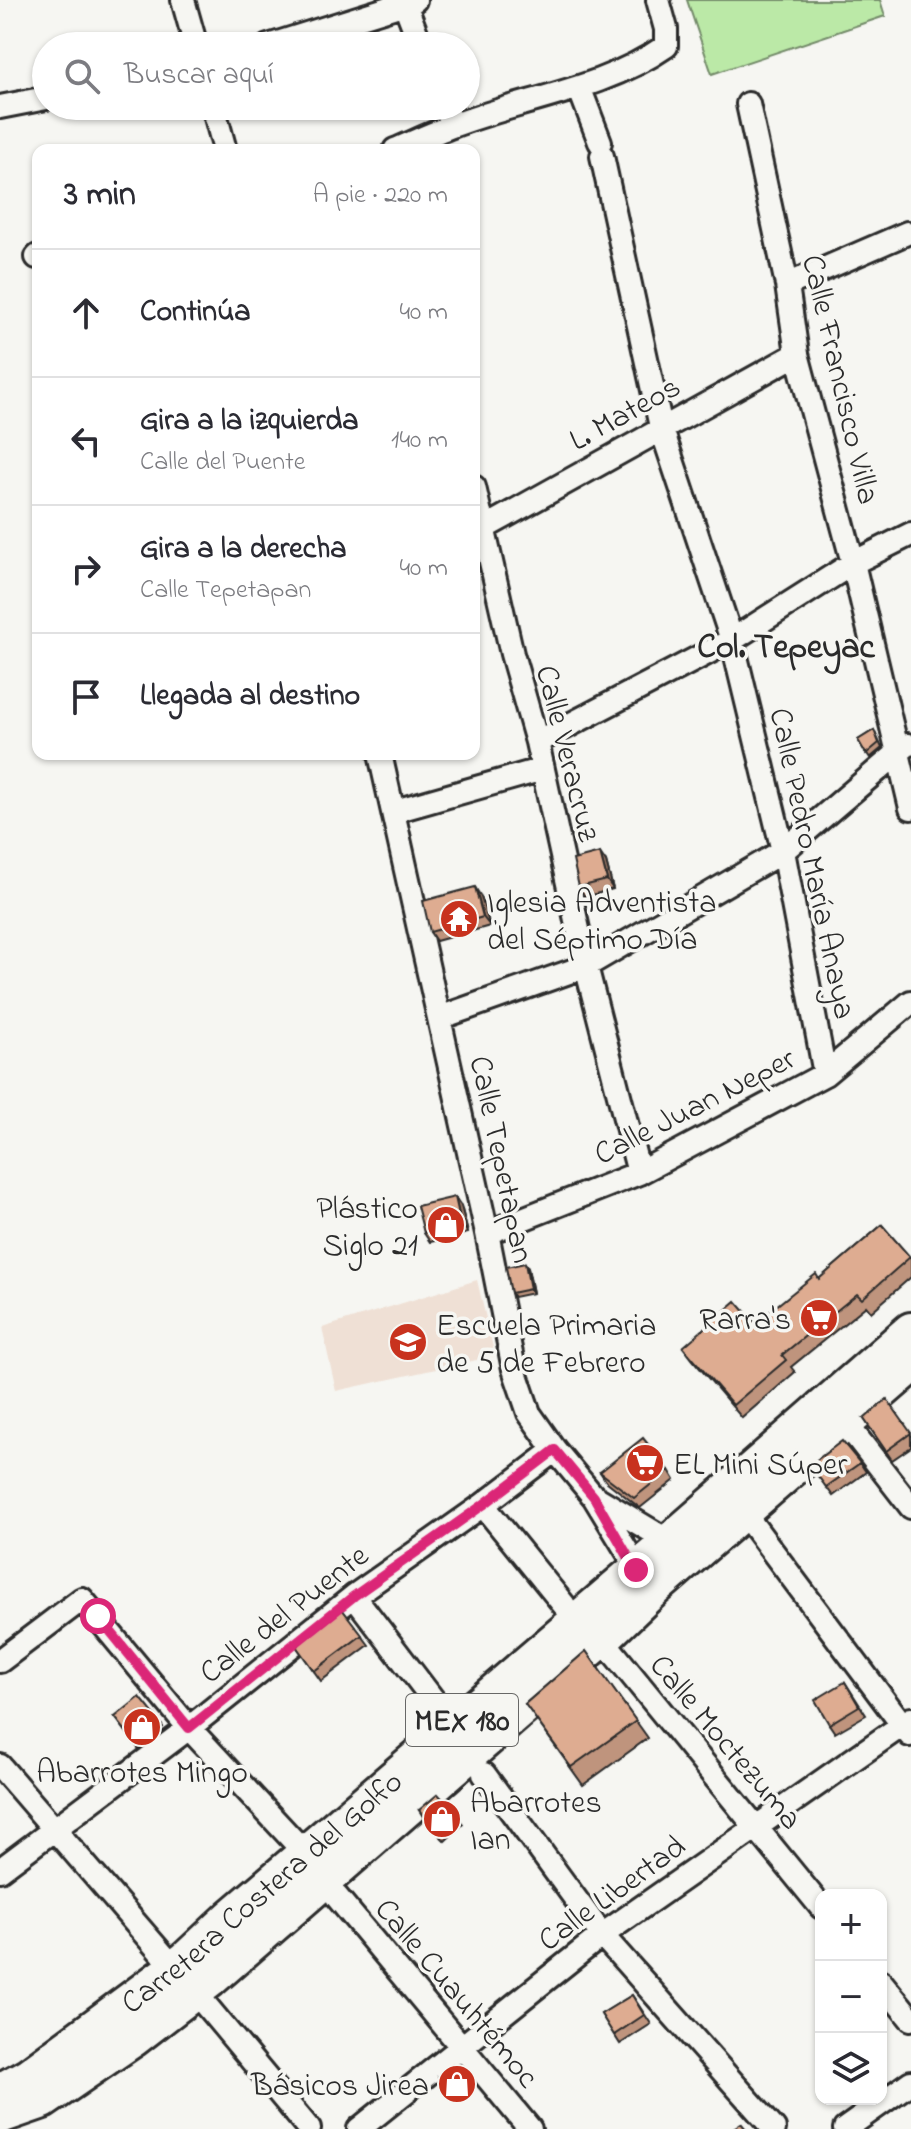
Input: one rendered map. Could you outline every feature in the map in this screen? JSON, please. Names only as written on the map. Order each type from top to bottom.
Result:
[{"type":"main road","name":"Carretera Costera del Golfo","points":[[0,2092],[184,1980],[528,1684],[583,1620],[678,1552],[911,1331]]},
{"type":"main road","name":"Carretera Costera del Golfo","points":[[678,1552],[743,1512],[911,1365]]},
{"type":"main road","name":"Carretera Costera del Golfo","points":[[0,2115],[43,2100],[132,2039],[184,1980],[306,1854],[454,1727],[528,1684]]},
{"type":"street","points":[[183,0],[192,32]]},
{"type":"street","points":[[480,109],[579,87],[645,61],[666,46],[666,29],[658,0]]},
{"type":"street","points":[[313,32],[410,2],[418,32]]},
{"type":"street","name":"Calle Pedro María Anaya","points":[[579,87],[601,149],[661,427],[732,640],[783,851],[825,1074]]},
{"type":"street","points":[[0,107],[32,101]]},
{"type":"street","name":"Calle Francisco Villa","points":[[748,104],[787,285],[797,354],[905,747],[911,808]]},
{"type":"street","points":[[217,120],[223,144]]},
{"type":"street","points":[[405,144],[443,120]]},
{"type":"street","points":[[787,285],[907,233]]},
{"type":"street","name":"L. Mateos","points":[[484,528],[797,354]]},
{"type":"street","name":"Calle Veracruz","points":[[480,512],[484,528],[482,566],[537,742],[586,966],[639,1173]]},
{"type":"street","points":[[537,742],[732,640],[853,563],[911,534]]},
{"type":"street","points":[[439,1018],[586,966],[783,851],[905,747]]},
{"type":"street","name":"Calle Tepetapan","points":[[382,760],[487,1233],[514,1369],[529,1413],[594,1497],[644,1579]]},
{"type":"street","points":[[395,811],[543,769]]},
{"type":"street","name":"Calle Juan Neper","points":[[487,1233],[639,1173],[825,1074],[911,1002]]},
{"type":"street","points":[[845,1422],[911,1507]]},
{"type":"street","name":"Calle del Puente","points":[[0,1870],[189,1728],[354,1596],[555,1450]]},
{"type":"street","points":[[594,1497],[678,1552]]},
{"type":"street","name":"Calle Moctezuma","points":[[483,1505],[757,1826],[815,1899]]},
{"type":"street","points":[[743,1512],[908,1727]]},
{"type":"street","points":[[354,1596],[454,1727]]},
{"type":"street","points":[[0,1661],[82,1599],[189,1728],[306,1854]]},
{"type":"street","name":"Calle Libertad","points":[[359,2129],[602,1935],[757,1826],[908,1727]]},
{"type":"street","points":[[0,1766],[309,2129]]},
{"type":"street","points":[[484,1774],[602,1935],[774,2129]]},
{"type":"street","name":"Calle Cuauhtémoc","points":[[337,1897],[530,2129]]},
{"type":"street","points":[[887,1989],[911,2019]]},
{"type":"street","points":[[845,2129],[911,2082]]},
{"type":"shaded area","name":"Escuela Primaria de 5 de Febrero","points":[[477,1280],[495,1356],[336,1391],[322,1328]]},
{"type":"green space","points":[[687,0],[880,0],[885,16],[712,74]]},
{"type":"building","points":[[874,730],[879,743],[866,754],[858,740]]},
{"type":"building","points":[[600,853],[607,880],[579,887],[573,860]]},
{"type":"building","name":"Iglesia Adventista del Séptimo Día","points":[[475,887],[483,917],[430,932],[423,901]]},
{"type":"building","points":[[455,1197],[461,1224],[424,1233],[417,1206]]},
{"type":"building","points":[[882,1225],[910,1257],[862,1299],[857,1294],[782,1355],[786,1360],[733,1405],[683,1347],[736,1301],[755,1323],[816,1274],[819,1279]]},
{"type":"building","points":[[525,1263],[530,1289],[511,1293],[506,1267]]},
{"type":"building","points":[[887,1399],[911,1433],[886,1451],[864,1419]]},
{"type":"building","name":"EL Mini Súper","points":[[643,1438],[669,1470],[634,1498],[600,1472]]},
{"type":"building","points":[[842,1441],[860,1463],[826,1487],[810,1465]]},
{"type":"building","points":[[342,1609],[362,1635],[314,1671],[296,1646]]},
{"type":"building","points":[[586,1651],[636,1721],[571,1767],[525,1704]]},
{"type":"building","points":[[845,1682],[859,1706],[829,1724],[815,1700]]},
{"type":"building","points":[[140,1697],[157,1718],[132,1739],[115,1717]]},
{"type":"building","name":"Abarrotes Ian","points":[[438,1794],[457,1815],[438,1832],[419,1810]]},
{"type":"building","points":[[632,1995],[644,2015],[614,2035],[601,2014]]},
{"type":"building","name":"Básicos Jirea","points":[[452,2065],[469,2082],[456,2094],[439,2077]]},
{"type":"building","points":[[741,2123],[746,2129],[732,2129]]},
{"type":"place","name":"Iglesia Adventista del Séptimo Día","points":[[459,919]]},
{"type":"place","name":"Plástico Siglo 21","points":[[446,1225]]},
{"type":"place","name":"Rarra's","points":[[819,1318]]},
{"type":"place","name":"Escuela Primaria de 5 de Febrero","points":[[408,1342]]},
{"type":"place","name":"EL Mini Súper","points":[[645,1463]]},
{"type":"place","name":"Abarrotes Mingo","points":[[142,1727]]},
{"type":"place","name":"Abarrotes Ian","points":[[442,1819]]},
{"type":"place","name":"Básicos Jirea","points":[[457,2084]]},
{"type":"district","name":"Col. Tepeyac","points":[[786,645]]},
{"type":"route","points":[[98,1616],[189,1728],[354,1596],[555,1450],[594,1497],[636,1570]]}]
